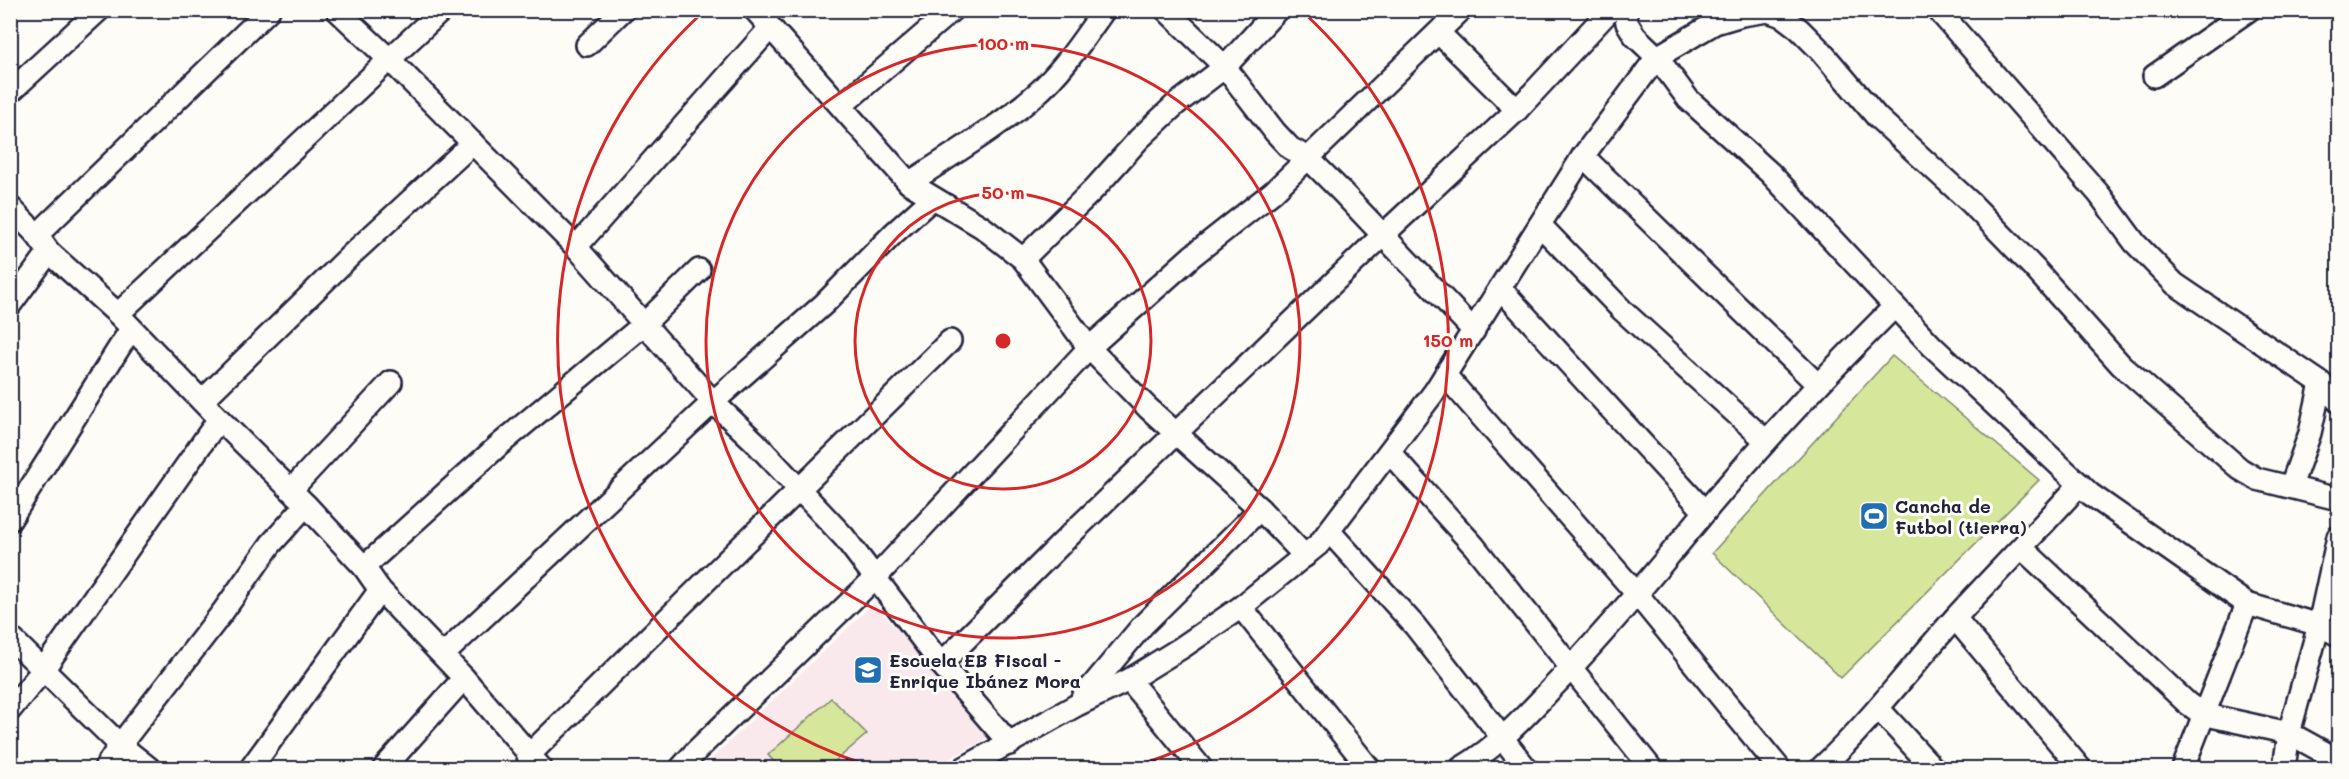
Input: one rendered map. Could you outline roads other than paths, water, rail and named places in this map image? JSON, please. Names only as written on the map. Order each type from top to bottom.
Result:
[{"type":"street","points":[[10,92],[99,10]]},
{"type":"street","points":[[10,305],[43,243],[269,10]]},
{"type":"street","points":[[337,10],[391,61],[576,247],[713,402],[800,489],[844,537],[941,664],[1010,744]]},
{"type":"street","points":[[10,520],[125,321],[442,10]]},
{"type":"street","points":[[587,45],[623,10]]},
{"type":"street","points":[[755,10],[909,183],[982,227],[1023,259],[1089,348],[1148,408],[1260,509],[1305,556]]},
{"type":"street","points":[[841,106],[952,10]]},
{"type":"street","points":[[909,183],[983,134],[1035,95],[1076,49],[1104,10]]},
{"type":"street","points":[[1166,10],[1225,67],[1290,148],[1308,158],[1474,331]]},
{"type":"street","points":[[1023,259],[1175,105],[1225,67],[1277,10]]},
{"type":"street","points":[[681,768],[876,577],[1089,348],[1192,256],[1273,192],[1461,10]]},
{"type":"street","points":[[941,664],[1076,530],[1383,235],[1517,110],[1610,10]]},
{"type":"street","points":[[1625,10],[1627,22],[1635,36],[1657,57],[1688,99],[1770,173],[1932,346],[2090,494],[2247,604],[2319,625],[2338,635]]},
{"type":"street","points":[[1938,10],[2100,194],[2135,243],[2175,284],[2321,382],[2338,401]]},
{"type":"street","points":[[2154,76],[2249,10]]},
{"type":"street","points":[[971,767],[1077,705],[1128,680],[1241,607],[1319,544],[1446,375],[1583,156],[1657,57],[1715,17],[1768,11],[1785,13],[1877,117],[1971,203],[2035,269],[2121,365],[2240,469],[2257,479],[2338,499]]},
{"type":"street","points":[[576,247],[770,28]]},
{"type":"street","points":[[1439,33],[1517,110]]},
{"type":"street","points":[[202,401],[352,254],[473,143]]},
{"type":"street","points":[[1583,156],[1817,384]]},
{"type":"street","points":[[443,655],[713,402],[824,304],[894,233],[933,198]]},
{"type":"street","points":[[10,207],[43,243],[125,321],[299,498],[364,567],[380,590],[464,678],[536,765],[800,489],[950,341]]},
{"type":"street","points":[[1540,225],[1622,310],[1765,440]]},
{"type":"street","points":[[364,567],[498,446],[643,325],[699,270]]},
{"type":"street","points":[[1500,288],[1705,512]]},
{"type":"street","points":[[1461,768],[1503,739],[1571,668],[1637,594],[1765,440],[1894,306]]},
{"type":"street","points":[[1446,375],[1637,594],[1779,768]]},
{"type":"street","points":[[105,768],[120,744],[222,613],[271,544],[299,498],[391,382]]},
{"type":"street","points":[[2291,486],[2310,433],[2321,382]]},
{"type":"street","points":[[10,710],[43,670],[219,419]]},
{"type":"street","points":[[1389,452],[1474,546],[1651,768]]},
{"type":"street","points":[[1821,768],[1878,708],[1955,618],[2023,549],[2080,484]]},
{"type":"street","points":[[1077,705],[1143,626],[1260,509]]},
{"type":"street","points":[[1329,531],[1415,626],[1526,768]]},
{"type":"street","points":[[2284,768],[2289,733],[2319,625],[2338,537]]},
{"type":"street","points":[[2023,549],[2187,703],[2202,714],[2289,733],[2338,760]]},
{"type":"street","points":[[252,768],[380,590]]},
{"type":"street","points":[[2182,768],[2247,604]]},
{"type":"street","points":[[1241,607],[1369,768]]},
{"type":"street","points":[[1955,618],[2080,768]]},
{"type":"street","points":[[10,637],[120,744],[149,768]]},
{"type":"street","points":[[384,768],[464,678]]},
{"type":"street","points":[[1128,680],[1201,768]]},
{"type":"street","points":[[1878,708],[1934,768]]},
{"type":"place","name":"Cancha de Futbol (tierra)","points":[[1874,516]]},
{"type":"place","name":"Escuela EB Fiscal - Enrique Ibánez Mora","points":[[868,670]]}]
